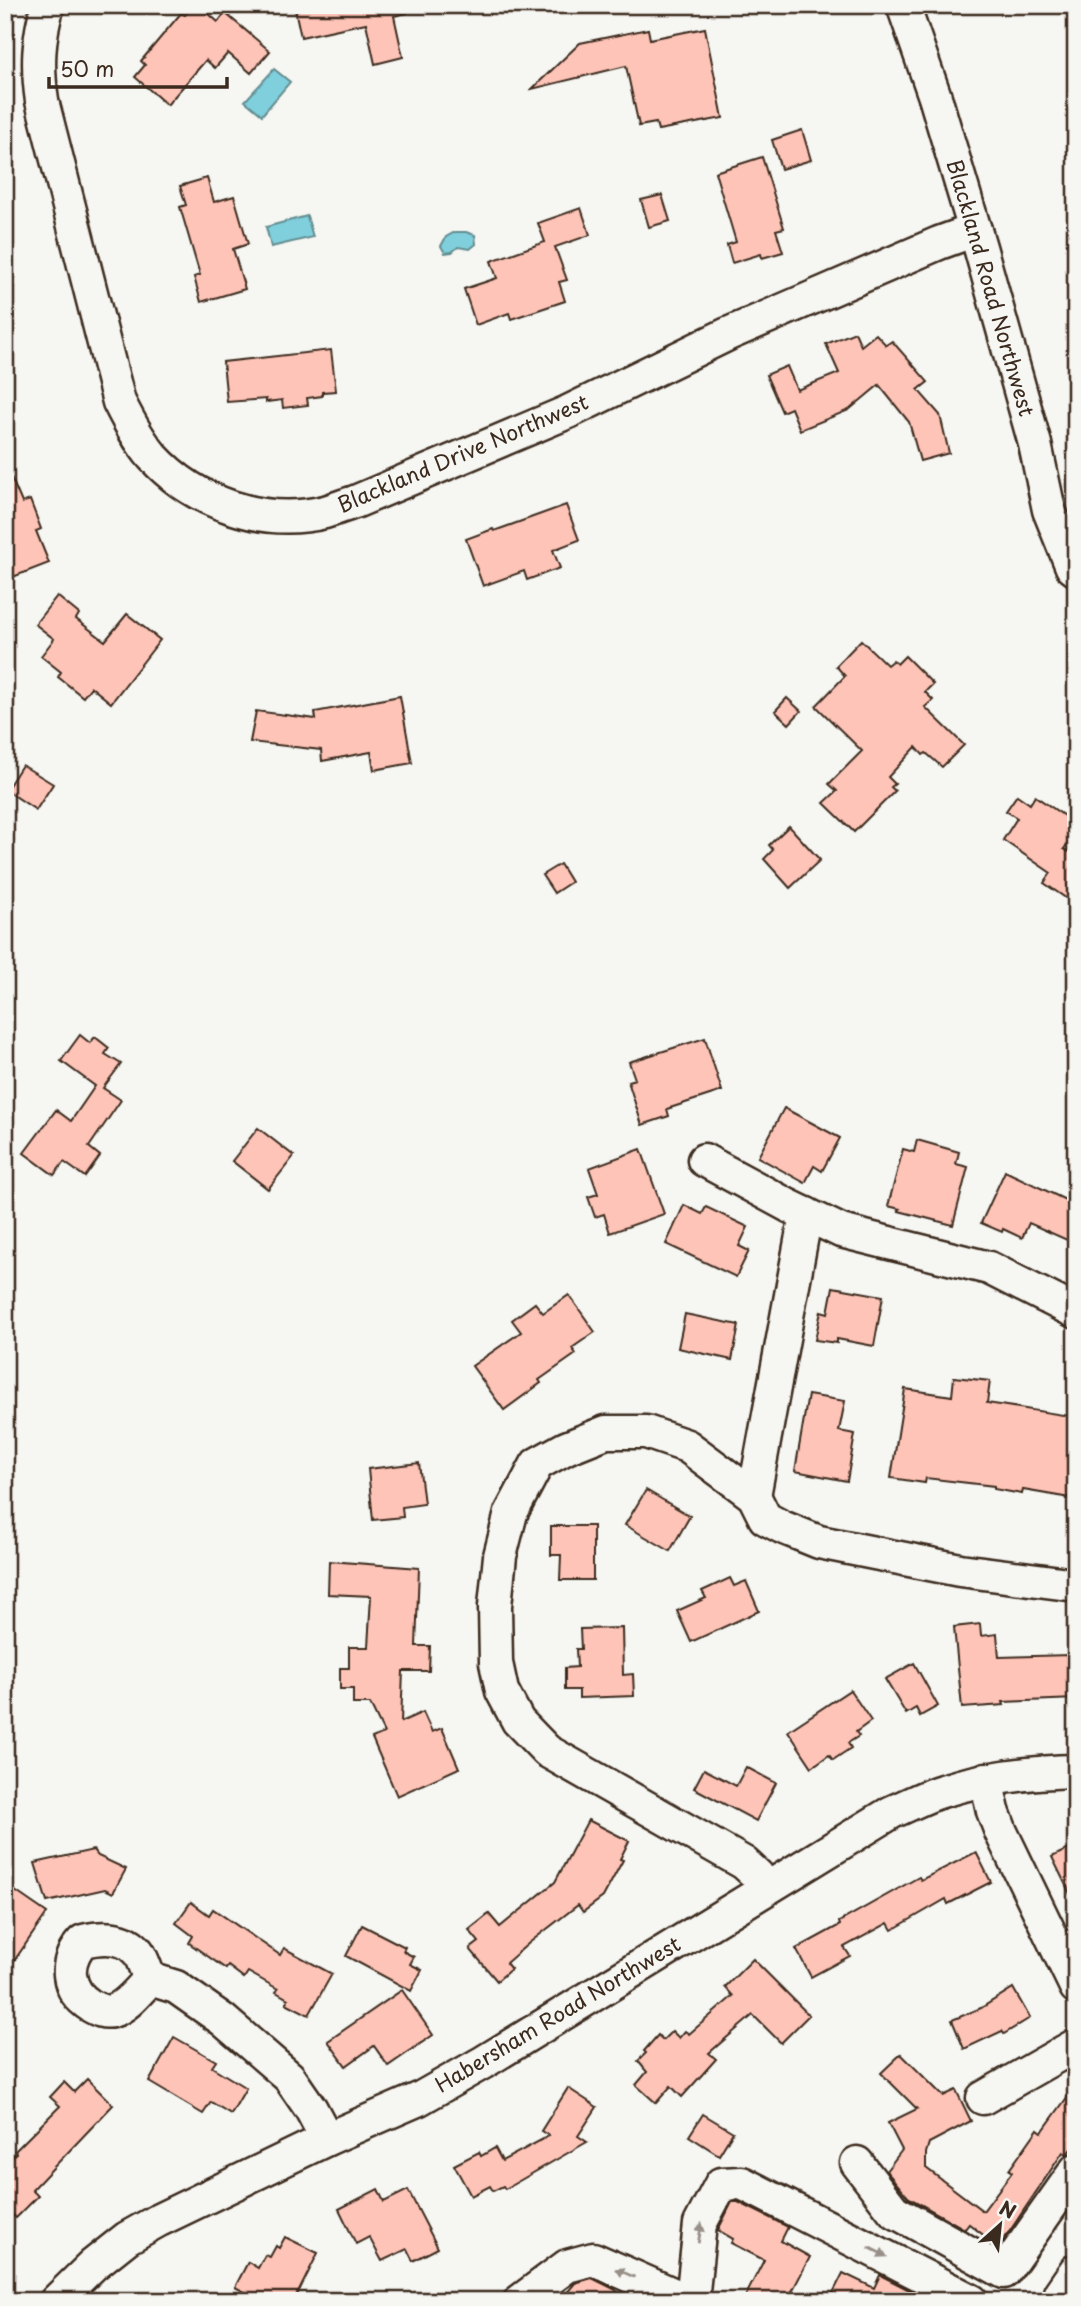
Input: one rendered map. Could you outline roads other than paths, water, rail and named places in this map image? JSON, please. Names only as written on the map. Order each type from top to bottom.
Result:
[{"type":"street","name":"Blackland Drive Northwest","points":[[48,5],[39,38],[38,74],[42,101],[120,402],[135,433],[153,457],[176,478],[218,502],[258,514],[289,516],[323,512],[355,502],[568,412],[728,334],[975,230]]},
{"type":"street","name":"Blackland Road Northwest","points":[[903,5],[935,97],[975,230],[1035,444],[1049,510],[1072,567],[1076,570]]},
{"type":"street","points":[[704,1160],[841,1231],[989,1268],[1076,1312]]},
{"type":"street","points":[[754,1496],[806,1214]]},
{"type":"street","points":[[765,1888],[757,1875],[744,1863],[547,1751],[518,1721],[502,1691],[496,1652],[495,1606],[500,1556],[511,1513],[537,1464],[566,1448],[606,1432],[646,1432],[687,1446],[754,1496],[765,1518],[819,1542],[960,1570],[1076,1585]]},
{"type":"street","name":"Habersham Road Northwest","points":[[55,2301],[127,2238],[327,2139],[419,2099],[892,1812],[940,1791],[986,1779],[1036,1771],[1076,1771]]},
{"type":"street","points":[[986,1779],[1001,1832],[1076,1987]]},
{"type":"street","points":[[150,1979],[176,1987],[222,2020],[289,2077],[327,2139]]},
{"type":"street","points":[[983,2098],[1076,2045]]},
{"type":"street","points":[[857,2162],[894,2211],[1004,2272],[1076,2170]]},
{"type":"street","points":[[520,2301],[567,2266],[593,2259],[690,2301],[700,2224],[721,2184],[742,2183],[972,2301]]},
{"type":"water","points":[[274,69],[290,82],[262,115],[245,101]]},
{"type":"water","points":[[307,216],[313,237],[271,247],[266,227]]},
{"type":"water","points":[[455,232],[475,235],[476,244],[470,249],[458,247],[445,253],[441,246],[446,237]]}]
